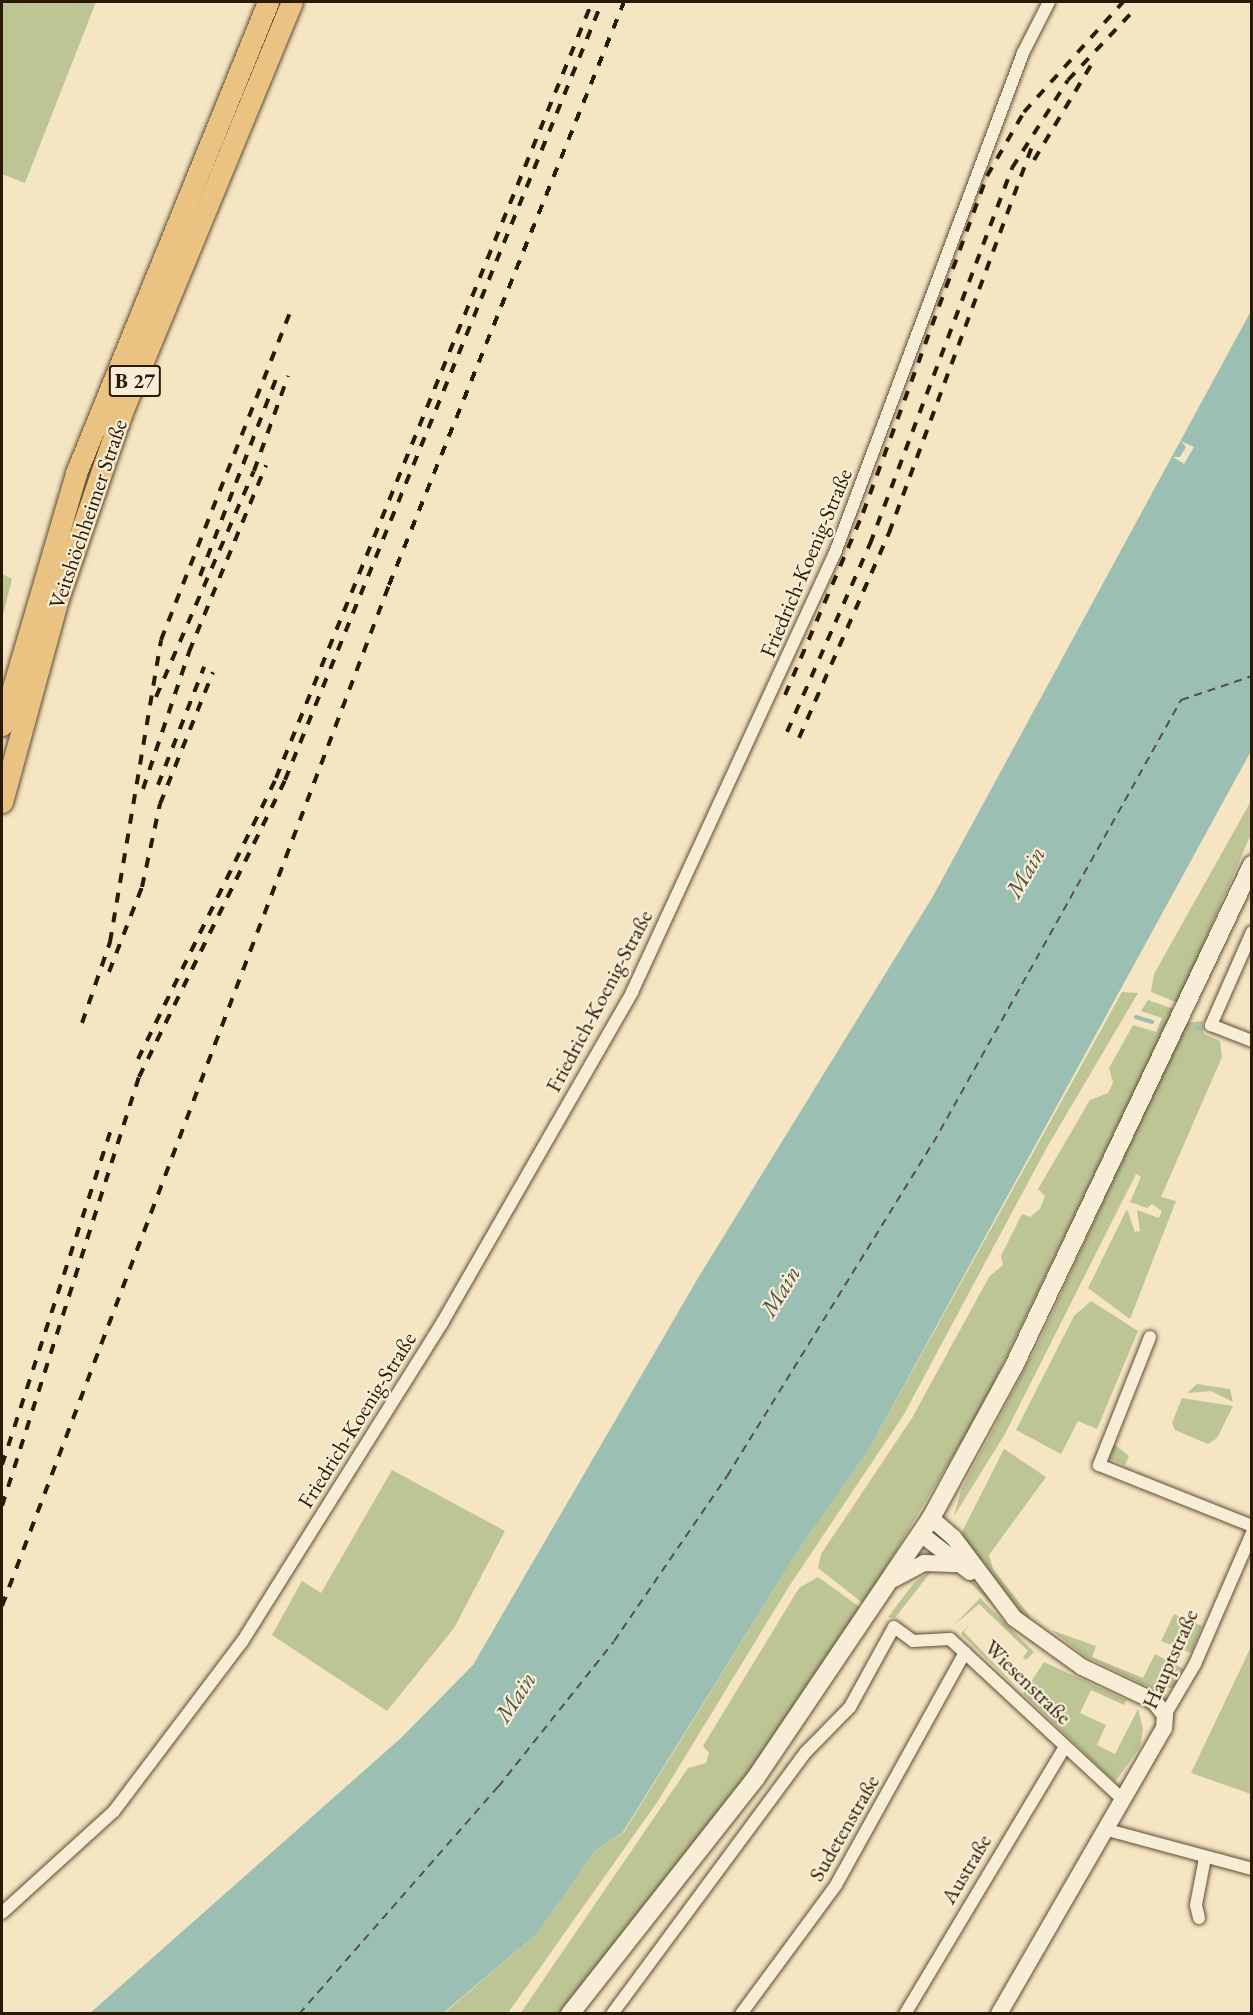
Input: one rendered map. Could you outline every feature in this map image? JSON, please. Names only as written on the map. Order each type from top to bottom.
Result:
[{"type":"highway","name":"Veitshöchheimer Straße","points":[[2,725],[76,472],[268,2]]},
{"type":"highway","name":"Veitshöchheimer Straße","points":[[2,802],[58,599],[122,412],[292,2]]},
{"type":"main road","points":[[570,2013],[755,1779],[894,1579],[931,1518],[1014,1366],[1251,865]]},
{"type":"street","name":"Friedrich-Koenig-Straße","points":[[2,1913],[114,1811],[242,1642],[436,1333],[632,992],[836,553],[1023,53],[1049,2]]},
{"type":"street","points":[[1251,932],[1211,1025],[1251,1041]]},
{"type":"street","points":[[1150,1337],[1099,1465],[1251,1526]]},
{"type":"street","points":[[931,1518],[954,1538],[985,1584]]},
{"type":"street","name":"Hauptstraße","points":[[999,2013],[1104,1828],[1164,1728],[1165,1715],[1195,1664],[1251,1533]]},
{"type":"street","points":[[921,1534],[985,1584],[1047,1643],[1082,1667],[1154,1701],[1165,1715]]},
{"type":"street","points":[[894,1579],[924,1563],[960,1564]]},
{"type":"street","name":"Wiesenstraße","points":[[612,2013],[806,1752],[850,1707],[894,1628],[913,1641],[950,1639],[1122,1798]]},
{"type":"street","name":"Sudetenstraße","points":[[741,2013],[836,1885],[965,1652]]},
{"type":"street","name":"Austraße","points":[[905,2013],[1065,1747]]},
{"type":"street","points":[[1104,1828],[1251,1869]]},
{"type":"street","points":[[1199,1917],[1196,1905],[1205,1858]]},
{"type":"green space","points":[[2,2],[96,2],[25,183],[2,174]]},
{"type":"green space","points":[[2,574],[12,579],[2,619]]},
{"type":"green space","points":[[1251,801],[1251,834],[1178,1003],[1151,992],[1154,974]]},
{"type":"green space","points":[[1122,992],[1138,993],[1046,1149],[903,1416],[788,1588],[658,1801],[508,2013],[443,2014],[537,1934],[594,1852],[624,1832],[799,1549],[868,1451]]},
{"type":"green space","points":[[1148,1000],[1174,1009],[981,1409],[864,1604],[818,1568],[821,1554],[912,1418],[989,1277],[1003,1265],[1001,1256],[1022,1214],[1030,1217],[1040,1209],[1045,1196],[1038,1189],[1090,1100],[1108,1093],[1113,1083],[1109,1068],[1133,1025],[1156,1032],[1162,1018],[1141,1011]]},
{"type":"green space","points":[[1202,1021],[1204,1034],[1220,1041],[1222,1057],[1161,1197],[1176,1201],[1130,1319],[1088,1288],[1127,1209],[1135,1232],[1140,1231],[1137,1210],[1159,1218],[1162,1211],[1152,1204],[1147,1208],[1130,1202],[1141,1177],[1136,1174],[1005,1434],[954,1516],[961,1490],[1037,1346],[1185,1023]]},
{"type":"green space","points":[[1091,1301],[1138,1331],[1097,1429],[1078,1421],[1061,1454],[1016,1430],[1074,1316]]},
{"type":"green space","points":[[1197,1384],[1230,1389],[1233,1402],[1211,1391],[1187,1393]]},
{"type":"green space","points":[[1182,1398],[1233,1406],[1217,1438],[1208,1444],[1175,1430],[1172,1423]]},
{"type":"green space","points":[[1114,1444],[1129,1456],[1125,1465],[1108,1458]]},
{"type":"green space","points":[[1004,1449],[1046,1477],[989,1555],[993,1569],[1030,1616],[1027,1620],[961,1534]]},
{"type":"green space","points":[[392,1470],[505,1531],[454,1628],[387,1711],[272,1635],[302,1581],[321,1593]]},
{"type":"green space","points":[[947,1568],[961,1572],[970,1578],[1037,1647],[964,1577]]},
{"type":"green space","points":[[933,1569],[895,1618],[888,1617],[914,1583]]},
{"type":"green space","points":[[818,1577],[861,1608],[766,1750],[559,2013],[520,2014],[688,1768],[706,1763],[709,1753],[703,1746],[799,1588]]},
{"type":"green space","points":[[980,1598],[1034,1652],[1026,1660],[1023,1657],[1028,1651],[979,1604],[953,1626]]},
{"type":"green space","points":[[1174,1614],[1202,1626],[1191,1653],[1161,1641]]},
{"type":"green space","points":[[970,1623],[964,1632],[1016,1687],[961,1634]]},
{"type":"green space","points":[[1051,1630],[1096,1646],[1092,1657],[1143,1678],[1155,1654],[1184,1669],[1173,1688],[1151,1688],[1085,1656]]},
{"type":"green space","points":[[1251,1647],[1251,1794],[1191,1773]]},
{"type":"green space","points":[[1044,1662],[1126,1700],[1124,1705],[1091,1690],[1080,1713],[1106,1725],[1097,1745],[1115,1754],[1138,1709],[1143,1729],[1140,1747],[1115,1782],[1023,1694]]},
{"type":"water","name":"Main","points":[[1251,311],[1251,751],[868,1451],[799,1549],[623,1832],[594,1852],[537,1934],[443,2013],[89,2014],[401,1738],[473,1665],[698,1278],[932,898]]},
{"type":"pier","points":[[1181,441],[1194,447],[1184,464],[1173,457],[1180,457],[1186,447]]},
{"type":"waterway","points":[[1136,1017],[1152,1022]]},
{"type":"waterway","points":[[1196,1028],[1201,1029]]},
{"type":"ferry route","points":[[299,2014],[498,1787],[614,1641],[727,1476],[933,1143],[1181,700],[1252,676]]},
{"type":"railway","points":[[138,1059],[276,778],[592,2]]},
{"type":"railway","points":[[2,1506],[139,1077],[285,780],[602,2]]},
{"type":"railway","points":[[2,1606],[389,585],[624,2]]},
{"type":"railway","points":[[785,695],[863,513],[987,176],[1024,112],[1123,2]]},
{"type":"railway","points":[[787,732],[870,544],[1012,168],[1068,80],[1137,7]]},
{"type":"railway","points":[[1034,160],[1091,65]]},
{"type":"railway","points":[[799,738],[889,533],[1032,147]]},
{"type":"railway","points":[[82,1023],[110,942],[161,640],[290,313]]},
{"type":"railway","points":[[200,576],[278,374]]},
{"type":"railway","points":[[156,697],[254,471],[288,376]]},
{"type":"railway","points":[[143,789],[189,652],[266,465]]},
{"type":"railway","points":[[158,785],[204,667]]},
{"type":"railway","points":[[109,972],[142,887],[160,804],[213,672]]},
{"type":"railway","points":[[2,1465],[110,1132]]}]
